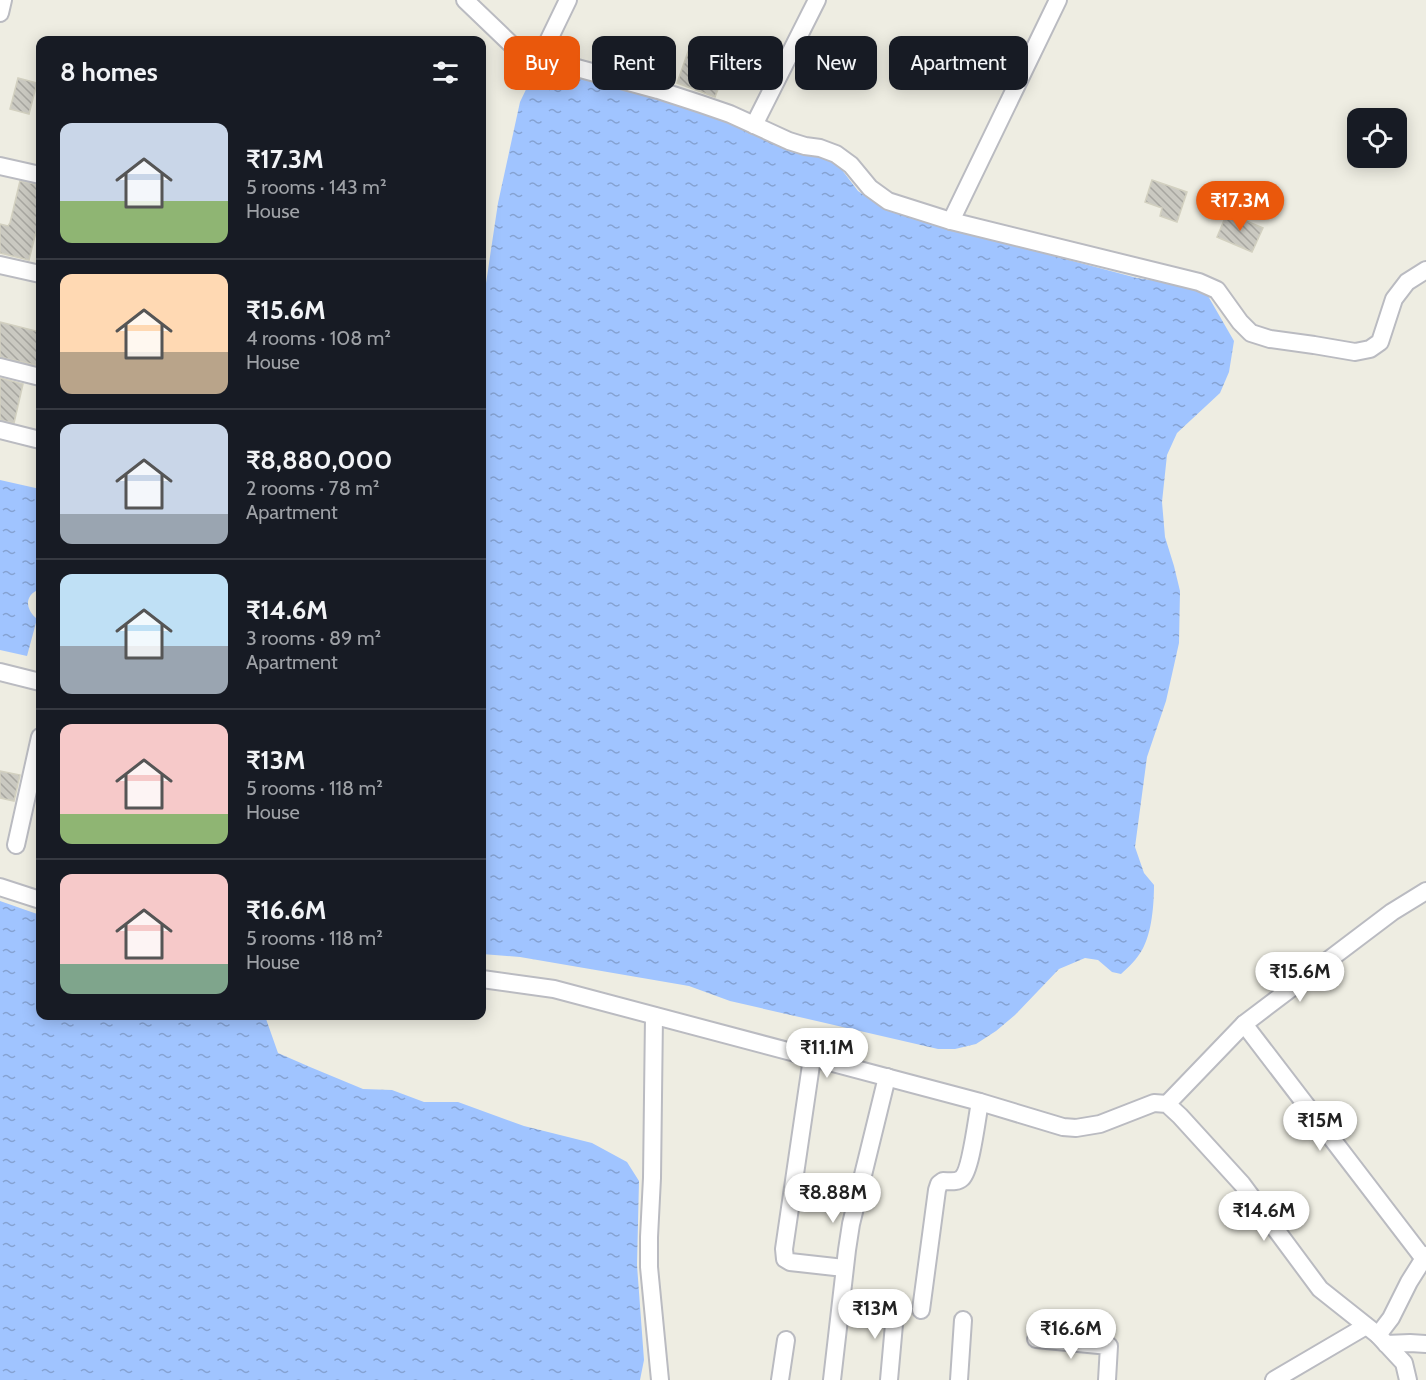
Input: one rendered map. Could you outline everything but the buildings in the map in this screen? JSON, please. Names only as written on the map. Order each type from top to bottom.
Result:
[{"type":"street","points":[[0,13],[3,0]]},
{"type":"street","points":[[465,0],[504,37]]},
{"type":"street","points":[[551,36],[568,0]]},
{"type":"street","points":[[754,125],[817,0]]},
{"type":"street","points":[[951,221],[1058,0]]},
{"type":"street","points":[[580,69],[658,90],[730,114],[789,141],[836,154],[851,165],[870,188],[888,201],[951,221],[1199,282],[1217,290],[1240,322],[1251,333],[1270,339],[1355,352],[1370,349],[1380,342],[1394,299],[1407,282],[1426,270]]},
{"type":"street","points":[[0,166],[36,174]]},
{"type":"street","points":[[0,265],[36,273]]},
{"type":"street","points":[[0,367],[36,376]]},
{"type":"street","points":[[0,430],[36,439]]},
{"type":"street","points":[[0,672],[36,681]]},
{"type":"street","points":[[16,845],[36,755]]},
{"type":"street","points":[[0,887],[36,899]]},
{"type":"street","points":[[1167,1104],[1244,1024],[1392,912],[1426,891]]},
{"type":"street","points":[[486,980],[554,989],[980,1102],[1063,1127],[1076,1128],[1100,1124],[1154,1103],[1167,1104],[1242,1184],[1320,1288],[1377,1335],[1404,1363],[1408,1380]]},
{"type":"street","points":[[654,1016],[649,1267],[660,1380]]},
{"type":"street","points":[[1244,1024],[1425,1258],[1409,1282],[1391,1318],[1377,1335],[1274,1380]]},
{"type":"street","points":[[812,1058],[784,1249],[785,1258],[789,1262],[844,1268]]},
{"type":"street","points":[[832,1380],[851,1224],[886,1077]]},
{"type":"street","points":[[921,1310],[937,1190],[943,1181],[962,1179],[965,1173],[980,1102]]},
{"type":"street","points":[[889,1380],[896,1302]]},
{"type":"street","points":[[959,1380],[963,1320]]},
{"type":"street","points":[[1377,1335],[1410,1343],[1426,1344]]},
{"type":"street","points":[[1036,1339],[1109,1346],[1107,1380]]},
{"type":"street","points":[[780,1380],[786,1340]]},
{"type":"water","points":[[580,76],[592,79],[592,90],[631,90],[682,104],[825,157],[839,166],[858,191],[874,202],[956,230],[1137,278],[1192,286],[1208,296],[1234,341],[1229,372],[1220,393],[1177,433],[1167,455],[1162,502],[1165,537],[1180,591],[1179,643],[1166,701],[1147,757],[1135,847],[1144,873],[1154,885],[1152,918],[1142,950],[1121,974],[1112,972],[1098,960],[1085,958],[1059,969],[1015,1015],[976,1044],[955,1049],[938,1049],[730,1001],[689,986],[520,957],[486,954],[486,283],[498,203],[520,102],[526,90],[580,90]]},
{"type":"water","points":[[0,480],[36,488],[36,591],[29,598],[28,607],[36,618],[36,623],[27,656],[0,650]]},
{"type":"water","points":[[0,901],[36,914],[36,1020],[266,1020],[278,1053],[363,1089],[392,1090],[424,1102],[458,1102],[524,1126],[592,1143],[627,1162],[639,1181],[637,1265],[644,1360],[640,1380],[0,1380]]}]
